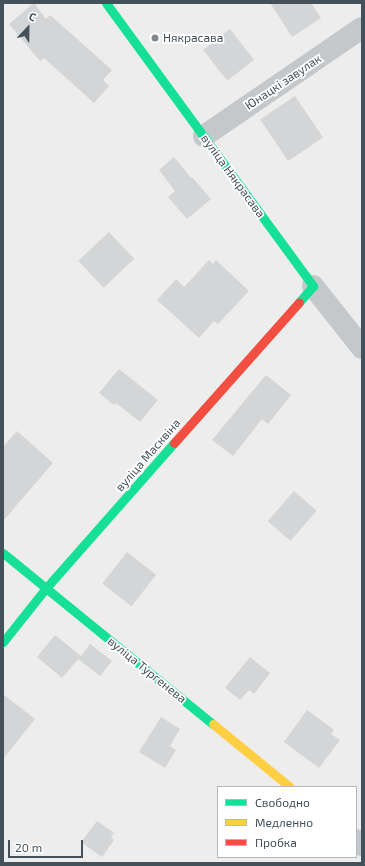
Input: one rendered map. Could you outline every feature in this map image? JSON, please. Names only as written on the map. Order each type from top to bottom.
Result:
[{"type":"main road","name":"вуліца Някрасава","points":[[106,3],[313,286]]},
{"type":"main road","name":"вуліца Масквіна","points":[[3,642],[46,588],[313,286]]},
{"type":"main road","name":"вуліца Тургенева","points":[[3,553],[289,786]]},
{"type":"street","name":"Юнацкі завулак","points":[[204,136],[362,28]]},
{"type":"street","name":"вуліца Някрасава","points":[[313,286],[362,348]]},
{"type":"building","points":[[34,3],[46,19],[50,15],[112,70],[103,80],[109,86],[94,103],[44,58],[40,61],[9,24]]},
{"type":"building","points":[[270,3],[311,3],[321,18],[292,37]]},
{"type":"building","points":[[230,29],[254,60],[227,81],[203,50]]},
{"type":"building","points":[[295,96],[323,137],[288,161],[260,119]]},
{"type":"building","points":[[174,157],[211,199],[187,219],[168,197],[175,191],[159,170]]},
{"type":"building","points":[[109,232],[134,259],[104,288],[78,261]]},
{"type":"building","points":[[209,260],[213,264],[216,260],[249,291],[218,324],[214,321],[199,338],[157,300],[176,279],[184,287]]},
{"type":"building","points":[[119,369],[158,400],[140,422],[116,403],[114,405],[99,393]]},
{"type":"building","points":[[266,375],[291,395],[268,424],[262,419],[233,456],[212,440]]},
{"type":"building","points":[[17,431],[53,463],[3,521],[3,447]]},
{"type":"building","points":[[294,491],[317,511],[290,541],[268,521]]},
{"type":"building","points":[[127,552],[156,575],[132,606],[102,584]]},
{"type":"building","points":[[55,635],[81,656],[90,644],[112,661],[100,676],[78,659],[62,678],[37,657]]},
{"type":"building","points":[[250,657],[270,673],[254,694],[249,690],[240,700],[225,688]]},
{"type":"building","points":[[3,694],[35,719],[3,759]]},
{"type":"building","points":[[307,710],[334,730],[331,734],[340,740],[319,768],[284,742]]},
{"type":"building","points":[[161,717],[180,729],[170,746],[176,750],[165,768],[139,752]]},
{"type":"building","points":[[97,821],[114,833],[111,837],[114,840],[102,857],[81,842]]},
{"type":"traffic: fast","points":[[106,3],[313,286],[299,302]]},
{"type":"traffic: fast","points":[[3,642],[46,588],[174,443]]},
{"type":"traffic: fast","points":[[3,553],[213,724]]},
{"type":"traffic: slow","points":[[213,724],[289,786]]},
{"type":"traffic: jam","points":[[174,443],[299,302]]},
{"type":"place","name":"Някрасава","points":[[155,38]]}]
